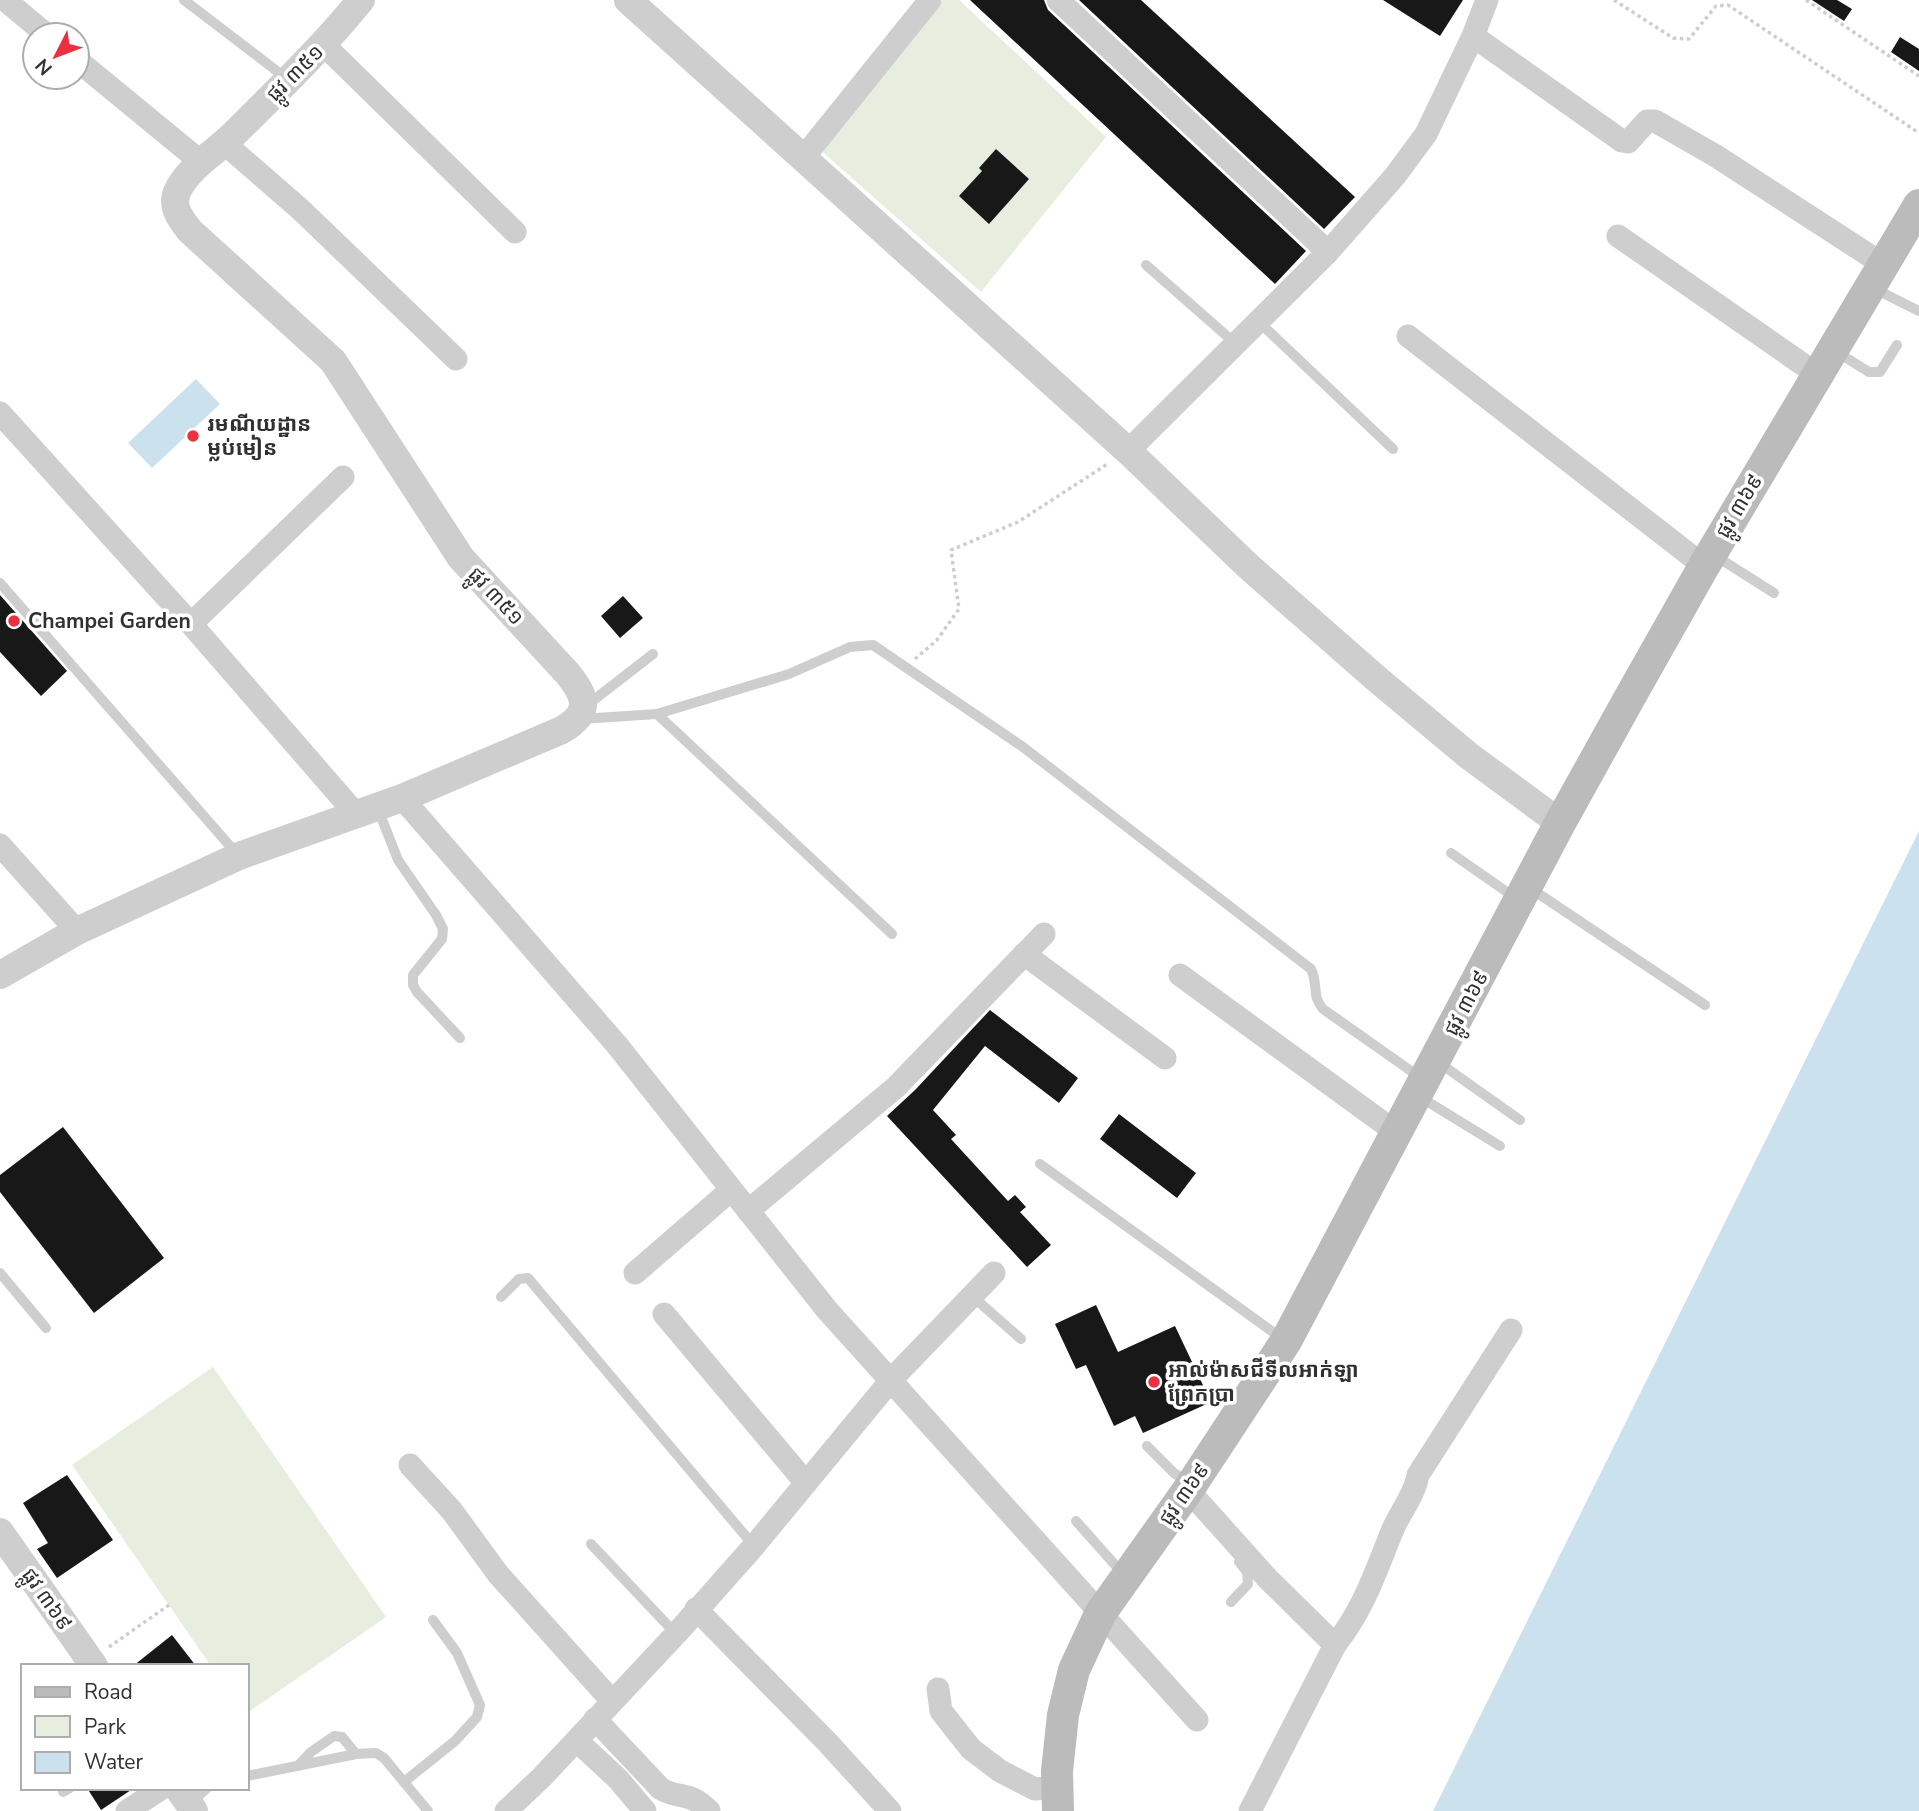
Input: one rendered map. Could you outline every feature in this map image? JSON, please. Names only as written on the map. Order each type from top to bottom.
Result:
[{"type":"main road","name":"ផ្លូវ ៣៦៩","points":[[1057,1799],[1063,1715],[1074,1670],[1100,1614],[1187,1491],[1286,1341],[1560,823],[1707,560],[1919,205]]},
{"type":"street","points":[[5,0],[30,21]]},
{"type":"street","name":"ផ្លូវ ៣៥១","points":[[361,0],[324,44],[224,143],[201,162],[178,189],[174,202],[177,214],[190,231],[333,361],[461,558],[580,688],[581,714]]},
{"type":"street","points":[[628,0],[1128,451],[1248,566],[1469,757],[1560,823]]},
{"type":"street","points":[[803,158],[930,0]]},
{"type":"street","points":[[1058,0],[1328,252]]},
{"type":"street","points":[[1128,451],[1328,252],[1395,176],[1426,134],[1473,36],[1487,0]]},
{"type":"street","points":[[1473,36],[1622,141],[1632,140],[1647,121],[1656,121],[1716,156],[1877,276]]},
{"type":"street","points":[[324,44],[515,232]]},
{"type":"street","points":[[91,72],[201,162]]},
{"type":"street","points":[[224,143],[300,209],[456,359]]},
{"type":"street","points":[[1618,236],[1826,363]]},
{"type":"street","points":[[1408,336],[1707,560]]},
{"type":"street","points":[[0,413],[191,624],[617,1045],[827,1310],[1197,1720]]},
{"type":"street","points":[[191,624],[342,477]]},
{"type":"street","points":[[0,975],[76,931],[239,856],[378,806],[562,730],[581,714]]},
{"type":"street","points":[[0,845],[76,931]]},
{"type":"street","points":[[748,1211],[896,1087],[1044,934]]},
{"type":"street","points":[[1024,954],[1166,1058]]},
{"type":"street","points":[[1180,975],[1397,1133]]},
{"type":"street","points":[[635,1273],[731,1191]]},
{"type":"street","points":[[506,1811],[577,1741],[611,1701],[676,1634],[754,1546],[891,1380],[995,1273]]},
{"type":"street","points":[[664,1314],[806,1483]]},
{"type":"street","points":[[1251,1811],[1335,1644],[1363,1605],[1394,1526],[1418,1475],[1511,1330]]},
{"type":"street","points":[[410,1465],[452,1511],[498,1574],[611,1701]]},
{"type":"street","points":[[1187,1491],[1268,1579],[1335,1644]]},
{"type":"street","name":"ផ្លូវ ៣៦៩","points":[[0,1532],[92,1663]]},
{"type":"street","points":[[696,1609],[828,1743],[890,1811]]},
{"type":"street","points":[[938,1689],[942,1711],[971,1749],[1000,1771],[1057,1799]]},
{"type":"street","points":[[595,1720],[661,1789],[697,1799],[709,1811]]},
{"type":"street","points":[[577,1741],[618,1780],[645,1811]]},
{"type":"street","points":[[127,1811],[159,1790]]},
{"type":"lane","points":[[184,0],[288,80]]},
{"type":"lane","points":[[1146,265],[1236,344]]},
{"type":"lane","points":[[1877,276],[1919,311]]},
{"type":"lane","points":[[1259,322],[1393,449]]},
{"type":"lane","points":[[1826,363],[1880,372],[1897,345]]},
{"type":"lane","points":[[1707,560],[1774,593]]},
{"type":"lane","points":[[0,583],[239,856]]},
{"type":"lane","points":[[581,714],[657,714],[789,674],[856,646],[873,645],[1023,747],[1311,970],[1316,979],[1315,1000],[1322,1009],[1426,1079],[1500,1146]]},
{"type":"lane","points":[[581,714],[653,654]]},
{"type":"lane","points":[[657,714],[891,934]]},
{"type":"lane","points":[[378,806],[398,860],[443,929],[442,939],[413,975],[413,985],[460,1038]]},
{"type":"lane","points":[[1451,853],[1705,1005]]},
{"type":"lane","points":[[1426,1079],[1520,1120]]},
{"type":"lane","points":[[1040,1164],[1286,1341]]},
{"type":"lane","points":[[0,1273],[46,1328]]},
{"type":"lane","points":[[501,1297],[519,1279],[528,1279],[754,1546]]},
{"type":"lane","points":[[972,1296],[1021,1339]]},
{"type":"lane","points":[[1147,1446],[1174,1473],[1247,1573],[1248,1584],[1231,1602]]},
{"type":"lane","points":[[1076,1521],[1126,1577]]},
{"type":"lane","points":[[591,1544],[676,1634]]},
{"type":"lane","points":[[404,1782],[455,1741],[477,1717],[480,1705],[457,1653],[433,1620]]},
{"type":"lane","points":[[298,1766],[311,1752],[334,1736],[342,1737],[356,1754]]},
{"type":"lane","points":[[248,1776],[356,1754],[376,1753],[384,1758],[428,1811]]},
{"type":"path","points":[[1614,0],[1681,40],[1689,39],[1695,34],[1716,6],[1728,5],[1919,133]]},
{"type":"path","points":[[1806,0],[1919,76]]},
{"type":"path","points":[[905,667],[937,640],[959,609],[951,550],[1018,522],[1128,451]]},
{"type":"path","points":[[92,1663],[169,1605]]},
{"type":"green space","points":[[943,0],[959,0],[1106,137],[981,292],[818,148]]},
{"type":"green space","points":[[213,1367],[386,1617],[248,1712],[248,1664],[210,1664],[72,1465]]},
{"type":"water","points":[[196,379],[220,404],[152,468],[128,443]]},
{"type":"water","points":[[1919,831],[1919,1811],[1433,1811]]},
{"type":"building","points":[[970,0],[1044,0],[1048,10],[1306,251],[1275,284]]},
{"type":"building","points":[[1079,0],[1141,0],[1355,197],[1324,229]]},
{"type":"building","points":[[1383,0],[1463,0],[1440,36]]},
{"type":"building","points":[[1812,0],[1837,0],[1852,9],[1844,21]]},
{"type":"building","points":[[1900,37],[1919,49],[1919,71],[1891,52]]},
{"type":"building","points":[[996,149],[1029,179],[989,224],[959,196],[982,171],[979,168]]},
{"type":"building","name":"Champei Garden","points":[[0,595],[67,671],[41,696],[0,652]]},
{"type":"building","points":[[623,596],[643,618],[620,638],[601,616]]},
{"type":"building","points":[[990,1010],[1078,1078],[1059,1103],[985,1046],[933,1110],[956,1135],[951,1139],[1008,1201],[1015,1195],[1026,1207],[1020,1212],[1051,1245],[1027,1267],[887,1116]]},
{"type":"building","points":[[1119,1114],[1196,1173],[1177,1198],[1100,1139]]},
{"type":"building","points":[[63,1127],[164,1258],[94,1313],[0,1192],[0,1175]]},
{"type":"building","points":[[1096,1305],[1118,1352],[1175,1326],[1211,1402],[1143,1433],[1135,1416],[1114,1426],[1086,1365],[1076,1369],[1055,1324]]},
{"type":"building","points":[[67,1475],[113,1540],[57,1578],[37,1549],[48,1543],[23,1503]]},
{"type":"building","points":[[172,1635],[194,1664],[136,1664]]},
{"type":"building","points":[[88,1790],[131,1790],[101,1810]]},
{"type":"place","name":"រមណីយដ្ឋាន ម្លប់មៀន","points":[[193,436]]},
{"type":"place","name":"Champei Garden","points":[[14,621]]},
{"type":"place","name":"អាល់ម៉ាសជីទីលអាក់ឡា ព្រែកប្រា","points":[[1154,1382]]}]
